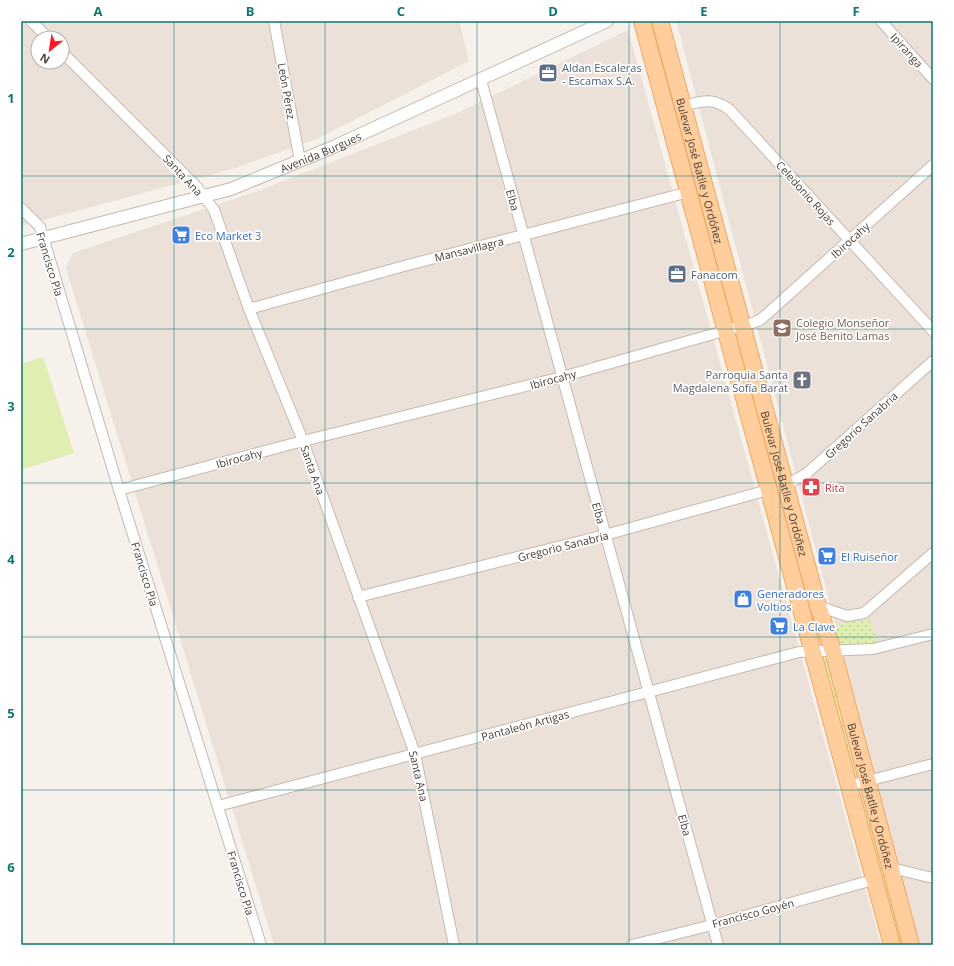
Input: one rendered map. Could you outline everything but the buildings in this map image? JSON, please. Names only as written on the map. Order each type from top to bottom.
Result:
[{"type":"main road","name":"Bulevar José Batlle y Ordóñez","points":[[642,21],[690,192],[786,485],[818,606],[833,651],[911,945]]},
{"type":"main road","name":"Bulevar José Batlle y Ordóñez","points":[[660,21],[683,106],[734,328],[768,490],[813,652],[873,880],[892,945]]},
{"type":"street","points":[[31,21],[40,30]]},
{"type":"street","name":"León Pérez","points":[[274,21],[300,161]]},
{"type":"street","name":"Avenida Burgues","points":[[21,244],[231,189],[300,161],[607,21]]},
{"type":"street","name":"Ipiranga","points":[[881,21],[933,79]]},
{"type":"street","name":"Santa Ana","points":[[70,60],[196,186],[214,210],[249,309],[303,441],[415,754],[454,945]]},
{"type":"street","name":"Elba","points":[[480,80],[718,945]]},
{"type":"street","name":"Celedonio Rojas","points":[[683,106],[705,101],[715,101],[721,103],[730,110],[933,331]]},
{"type":"street","name":"Ibirocahy","points":[[119,490],[303,441],[562,377],[760,320],[933,165]]},
{"type":"street","name":"Mansavillagra","points":[[249,309],[404,266],[690,192]]},
{"type":"street","name":"Francisco Pla","points":[[21,208],[40,227],[119,490],[261,945]]},
{"type":"street","name":"Gregorio Sanabria","points":[[786,485],[806,474],[933,361]]},
{"type":"street","name":"Gregorio Sanabria","points":[[358,597],[605,536],[768,490]]},
{"type":"street","points":[[818,606],[847,616],[864,614],[933,553]]},
{"type":"street","name":"Pantaleón Artigas","points":[[218,806],[799,652],[873,649],[933,634]]},
{"type":"street","points":[[848,786],[933,764]]},
{"type":"street","points":[[891,868],[933,878]]},
{"type":"street","name":"Francisco Goyén","points":[[632,945],[712,925],[873,880]]},
{"type":"shaded area","points":[[21,21],[459,21],[469,61],[319,138],[236,168],[21,226]]},
{"type":"shaded area","points":[[678,21],[933,21],[933,945],[920,945],[677,24]]},
{"type":"shaded area","points":[[628,30],[881,945],[274,945],[66,268],[73,253],[255,192],[457,113]]},
{"type":"green space","points":[[674,94],[732,318],[670,95]]},
{"type":"green space","points":[[738,341],[824,643],[819,644]]},
{"type":"green space","points":[[43,357],[74,453],[21,470],[21,364]]},
{"type":"green space","points":[[869,619],[879,644],[845,646],[839,643],[836,634],[840,625]]},
{"type":"green space","points":[[828,658],[859,776],[855,777],[824,659]]},
{"type":"green space","points":[[863,792],[905,945],[901,945],[859,793]]},
{"type":"place","name":"Aldan Escaleras - Escamax S.A.","points":[[548,73]]},
{"type":"place","name":"Eco Market 3","points":[[181,235]]},
{"type":"place","name":"Fanacom","points":[[677,274]]},
{"type":"place","name":"Colegio Monseñor José Benito Lamas","points":[[782,328]]},
{"type":"place","name":"Parroquia Santa Magdalena Sofía Barat","points":[[802,380]]},
{"type":"place","name":"Rita","points":[[811,487]]},
{"type":"place","name":"El Ruiseñor","points":[[827,556]]},
{"type":"place","name":"Generadores Voltios","points":[[743,599]]},
{"type":"place","name":"La Clave","points":[[779,626]]}]
